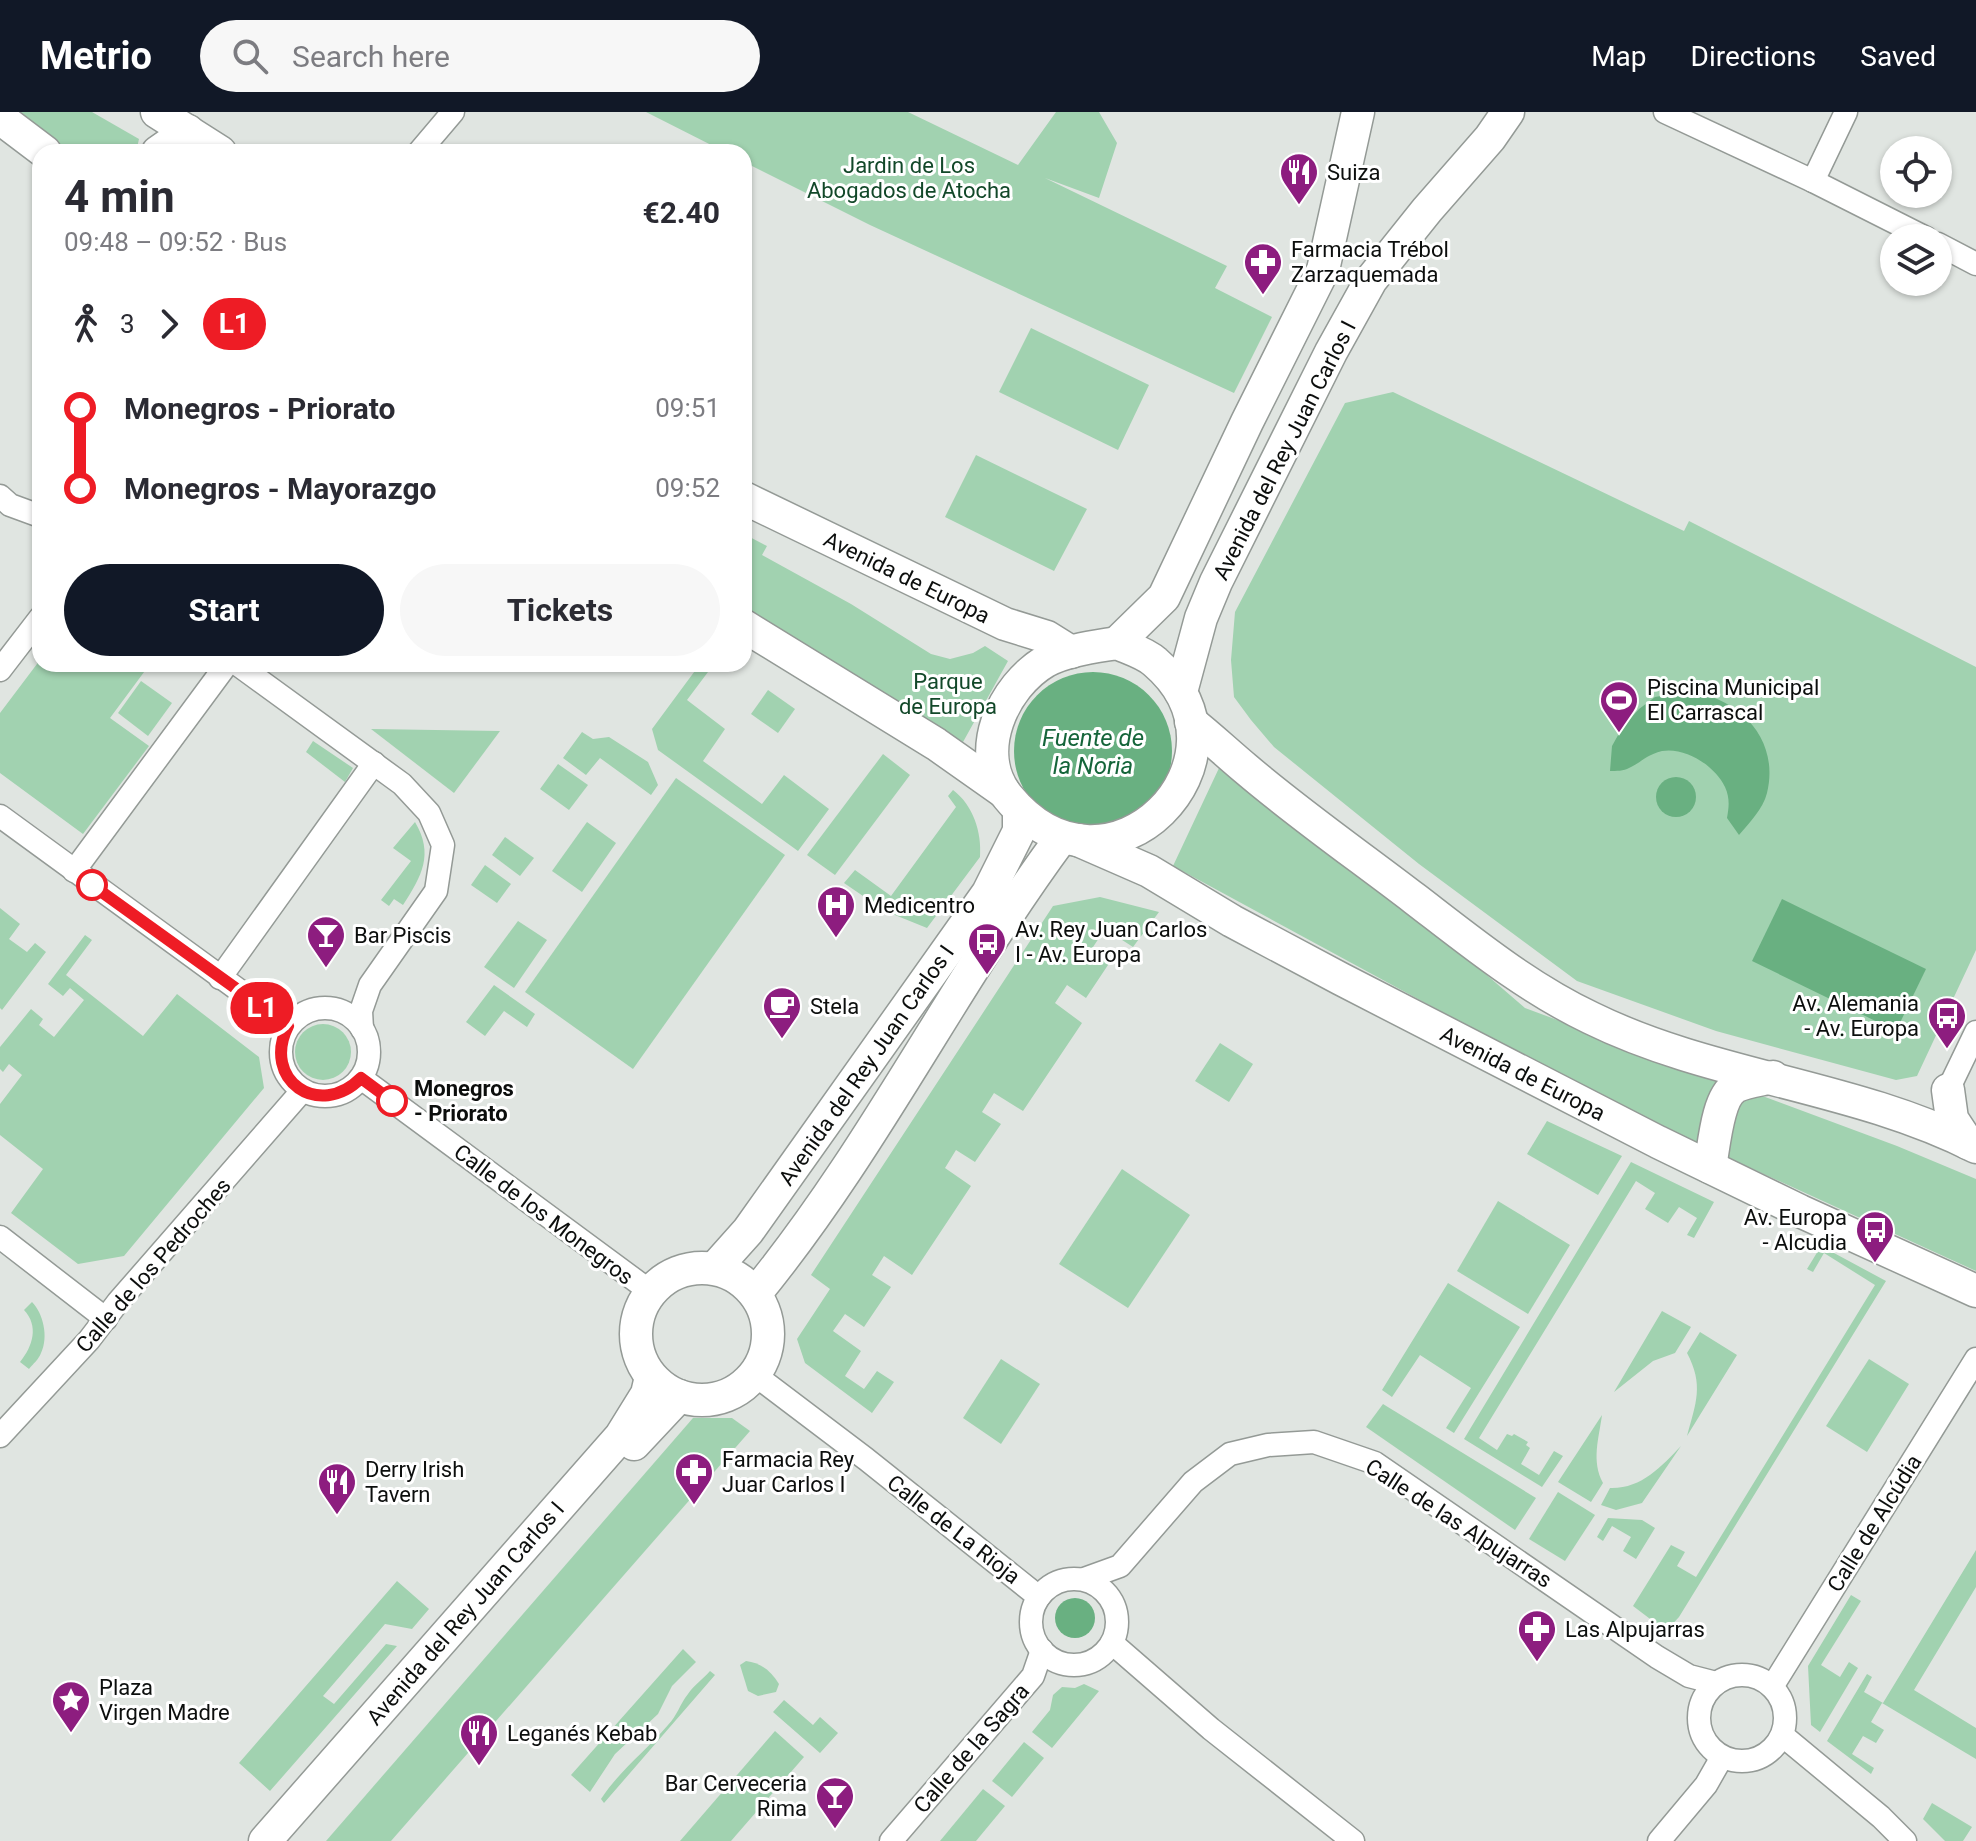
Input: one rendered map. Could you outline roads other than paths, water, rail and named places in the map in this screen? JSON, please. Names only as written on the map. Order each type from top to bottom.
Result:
[{"type":"main road","points":[[157,112],[208,144]]},
{"type":"main road","name":"Avenida del Rey Juan Carlos I","points":[[1117,643],[1164,597],[1323,270],[1358,112]]},
{"type":"main road","name":"Avenida del Rey Juan Carlos I","points":[[1186,707],[1201,618],[1331,352],[1371,280],[1490,138],[1508,112]]},
{"type":"main road","points":[[0,118],[34,144]]},
{"type":"main road","points":[[169,144],[188,131]]},
{"type":"main road","name":"Avenida de Europa","points":[[752,502],[1005,624],[1047,637],[1071,652]]},
{"type":"main road","points":[[752,631],[936,744],[1011,801],[1039,827],[1070,839],[1116,838],[1150,823],[1177,795],[1191,760],[1186,707]]},
{"type":"main road","points":[[1011,801],[993,757],[997,724],[1017,685],[1032,671],[1059,655],[1117,643],[1154,661],[1186,707],[1248,770],[1485,953],[1546,994],[1640,1039],[1898,1115],[1972,1145]]},
{"type":"main road","name":"Avenida del Rey Juan Carlos I","points":[[715,1268],[748,1231],[988,893],[1019,831],[1011,801]]},
{"type":"main road","name":"Avenida del Rey Juan Carlos I","points":[[755,1294],[786,1256],[845,1170],[1011,907],[1070,839]]},
{"type":"main road","name":"Avenida de Europa","points":[[1070,839],[1149,871],[1232,921],[1431,1027],[1710,1167],[1976,1291]]},
{"type":"main road","points":[[1710,1167],[1726,1096],[1735,1088],[1773,1077]]},
{"type":"main road","points":[[1898,1115],[1921,1108],[1948,1090],[1952,1119],[1972,1145]]},
{"type":"main road","points":[[697,1267],[715,1268],[737,1277],[755,1294],[766,1313],[769,1336],[764,1358],[755,1375],[731,1393],[706,1400],[679,1396],[664,1389],[651,1377],[640,1357],[636,1335],[639,1312],[651,1292],[679,1271],[697,1267]]},
{"type":"main road","name":"Avenida del Rey Juan Carlos I","points":[[265,1841],[621,1436],[647,1394],[651,1377]]},
{"type":"main road","name":"Avenida del Rey Juan Carlos I","points":[[287,1841],[646,1429],[679,1396]]},
{"type":"street","points":[[426,144],[453,112]]},
{"type":"street","points":[[1665,112],[1898,224]]},
{"type":"street","points":[[1813,181],[1846,112]]},
{"type":"street","points":[[1952,251],[1976,264]]},
{"type":"street","points":[[0,496],[10,505],[32,513]]},
{"type":"street","points":[[0,670],[32,628]]},
{"type":"street","points":[[74,871],[221,672]]},
{"type":"street","points":[[248,672],[402,784],[429,813],[443,845],[436,891],[370,985],[361,1011],[362,1029]]},
{"type":"street","points":[[220,978],[374,763]]},
{"type":"street","points":[[0,816],[288,1026]]},
{"type":"street","points":[[321,1007],[340,1010],[357,1020],[362,1029],[369,1049],[368,1064],[361,1078],[349,1090],[334,1096],[318,1096],[302,1091],[282,1067],[280,1046],[288,1026],[302,1013],[321,1007]]},
{"type":"street","points":[[1948,1090],[1976,1032]]},
{"type":"street","name":"Calle de los Monegros","points":[[361,1078],[651,1292]]},
{"type":"street","name":"Calle de los Pedroches","points":[[0,1436],[89,1340],[302,1091]]},
{"type":"street","points":[[0,1237],[106,1319]]},
{"type":"street","name":"Calle de Alcúdia","points":[[1772,1687],[1976,1359]]},
{"type":"street","name":"Calle de La Rioja","points":[[755,1375],[1039,1597]]},
{"type":"street","name":"Calle de las Alpujarras","points":[[1084,1579],[1120,1566],[1193,1482],[1230,1454],[1268,1445],[1314,1442],[1375,1463],[1657,1657],[1689,1676],[1716,1683]]},
{"type":"street","points":[[1072,1578],[1084,1579],[1097,1584],[1107,1593],[1114,1605],[1117,1631],[1103,1654],[1091,1662],[1065,1664],[1052,1659],[1042,1650],[1033,1633],[1031,1614],[1048,1587],[1072,1578]]},
{"type":"street","points":[[1112,1643],[1211,1729],[1353,1841]]},
{"type":"street","name":"Calle de la Sagra","points":[[891,1841],[1033,1676],[1042,1650]]},
{"type":"street","points":[[1745,1675],[1759,1678],[1772,1687],[1785,1709],[1782,1735],[1774,1747],[1750,1761],[1722,1757],[1710,1749],[1702,1736],[1700,1707],[1716,1683],[1745,1675]]},
{"type":"street","points":[[1782,1735],[1881,1817],[1905,1841]]},
{"type":"street","points":[[1659,1841],[1706,1785],[1722,1757]]},
{"type":"water","name":"Fuente de la Noria","points":[[1093,672],[1123,678],[1149,695],[1166,721],[1172,751],[1166,781],[1149,807],[1123,824],[1093,830],[1063,824],[1037,807],[1020,781],[1014,751],[1020,721],[1037,695],[1063,678]]},
{"type":"water","points":[[1690,691],[1708,695],[1740,713],[1762,739],[1769,773],[1767,793],[1755,816],[1739,835],[1727,818],[1729,806],[1725,787],[1707,765],[1690,755],[1662,751],[1627,769],[1610,771],[1612,746],[1622,728],[1639,709],[1655,697]]},
{"type":"water","points":[[1676,777],[1690,783],[1696,797],[1690,811],[1676,817],[1662,811],[1656,797],[1662,783]]},
{"type":"water","points":[[1782,899],[1926,969],[1896,1031],[1752,961]]},
{"type":"water","points":[[1075,1598],[1089,1604],[1095,1618],[1089,1632],[1075,1638],[1061,1632],[1055,1618],[1061,1604]]},
{"type":"place","name":"Suiza","points":[[1299,206]]},
{"type":"place","name":"Farmacia Trébol Zarzaquemada","points":[[1263,296]]},
{"type":"place","name":"Piscina Municipal El Carrascal","points":[[1619,734]]},
{"type":"place","name":"Medicentro","points":[[836,939]]},
{"type":"place","name":"Bar Piscis","points":[[326,969]]},
{"type":"place","name":"Av. Rey Juan Carlos I - Av. Europa","points":[[987,976]]},
{"type":"place","name":"Stela","points":[[782,1040]]},
{"type":"place","name":"Av. Alemania - Av. Europa","points":[[1947,1050]]},
{"type":"place","name":"Monegros - Priorato","points":[[392,1101]]},
{"type":"place","name":"Av. Europa - Alcudia","points":[[1875,1264]]},
{"type":"place","name":"Farmacia Rey Juar Carlos I","points":[[694,1506]]},
{"type":"place","name":"Derry Irish Tavern","points":[[337,1516]]},
{"type":"place","name":"Las Alpujarras","points":[[1537,1663]]},
{"type":"place","name":"Plaza Virgen Madre","points":[[71,1734]]},
{"type":"place","name":"Leganés Kebab","points":[[479,1767]]},
{"type":"place","name":"Bar Cerveceria Rima","points":[[835,1830]]},
{"type":"park label","name":"Jardin de Los Abogados de Atocha","points":[[909,178]]},
{"type":"park label","name":"Parque de Europa","points":[[948,694]]}]
